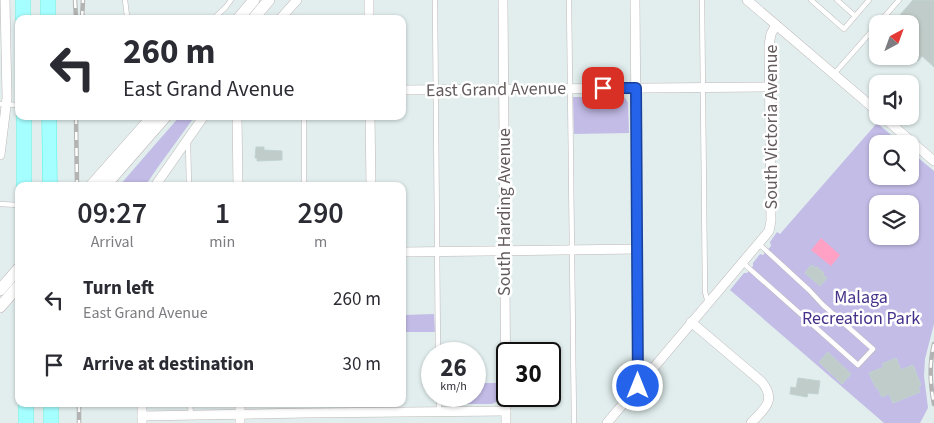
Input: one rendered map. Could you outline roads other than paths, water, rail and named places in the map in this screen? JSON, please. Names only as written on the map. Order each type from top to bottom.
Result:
[{"type":"main road","points":[[23,0],[23,15]]},
{"type":"main road","points":[[48,0],[48,15]]},
{"type":"main road","points":[[241,15],[254,0]]},
{"type":"main road","points":[[256,15],[269,0]]},
{"type":"main road","points":[[24,120],[24,182]]},
{"type":"main road","points":[[49,120],[50,182]]},
{"type":"main road","points":[[95,182],[149,120]]},
{"type":"main road","points":[[109,182],[163,120]]},
{"type":"main road","points":[[0,307],[5,290],[15,274]]},
{"type":"main road","points":[[26,407],[26,423]]},
{"type":"main road","points":[[51,407],[51,423]]},
{"type":"street","points":[[0,155],[3,104],[3,12],[5,0]]},
{"type":"street","points":[[284,15],[297,0]]},
{"type":"street","points":[[369,0],[369,15]]},
{"type":"street","name":"South Harding Avenue","points":[[503,0],[506,423]]},
{"type":"street","points":[[635,0],[638,386]]},
{"type":"street","points":[[747,0],[869,104]]},
{"type":"street","name":"South Victoria Avenue","points":[[759,244],[769,231],[771,222],[769,45],[771,34],[776,25]]},
{"type":"street","name":"East Grand Avenue","points":[[406,90],[769,87]]},
{"type":"street","points":[[158,182],[201,120]]},
{"type":"street","points":[[237,120],[238,182]]},
{"type":"street","points":[[370,120],[371,182]]},
{"type":"street","points":[[892,125],[934,161]]},
{"type":"street","points":[[607,423],[759,244]]},
{"type":"street","points":[[406,252],[638,249]]},
{"type":"street","points":[[691,322],[767,388],[770,395],[765,407],[752,423]]},
{"type":"street","points":[[142,419],[190,415],[240,419],[306,408],[372,408],[439,412],[506,411]]},
{"type":"lane","points":[[125,0],[127,15]]},
{"type":"lane","points":[[217,15],[231,0]]},
{"type":"lane","points":[[436,0],[438,342]]},
{"type":"lane","points":[[569,0],[574,423]]},
{"type":"lane","points":[[702,0],[705,292],[708,303]]},
{"type":"lane","points":[[810,0],[844,29],[866,1]]},
{"type":"lane","points":[[837,0],[855,16]]},
{"type":"lane","points":[[886,15],[899,0]]},
{"type":"lane","points":[[834,74],[869,34]]},
{"type":"lane","points":[[304,120],[304,182]]},
{"type":"lane","points":[[187,139],[189,182]]},
{"type":"lane","points":[[0,204],[15,205]]},
{"type":"lane","points":[[743,263],[858,365],[873,349],[823,305],[759,244]]},
{"type":"lane","points":[[190,407],[190,415]]},
{"type":"lane","points":[[439,407],[439,412]]},
{"type":"railway","points":[[75,0],[76,15]]},
{"type":"railway","points":[[82,15],[83,0]]},
{"type":"railway","points":[[76,120],[77,182]]},
{"type":"railway","points":[[934,344],[931,359],[934,404]]},
{"type":"railway","points":[[79,407],[79,423]]},
{"type":"park label","name":"Malaga Recreation Park","points":[[861,307]]}]
